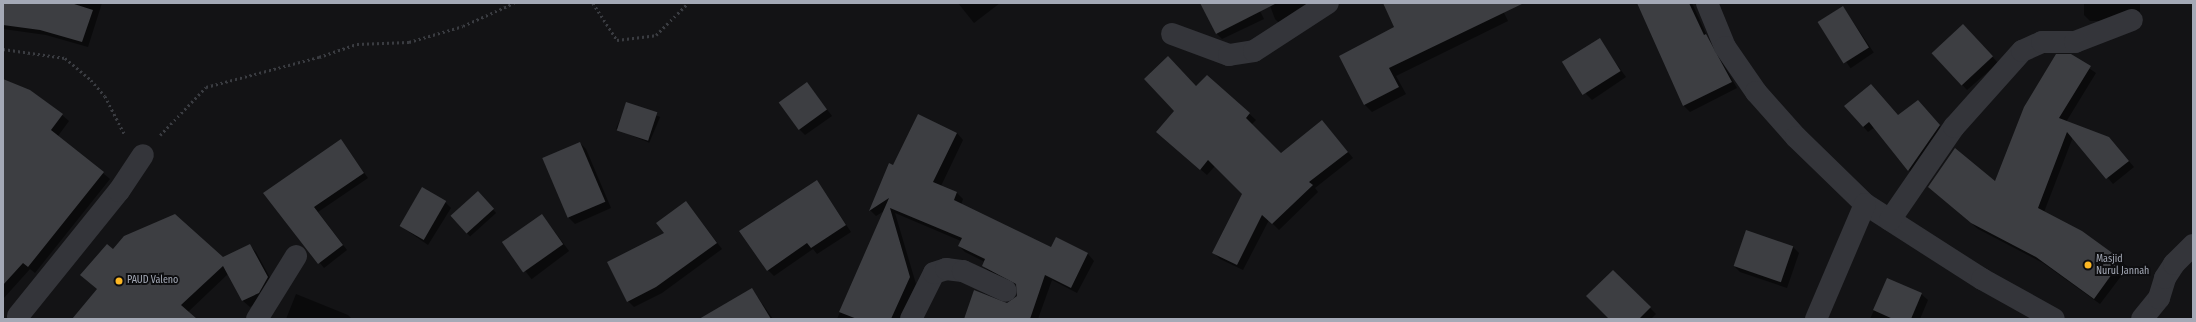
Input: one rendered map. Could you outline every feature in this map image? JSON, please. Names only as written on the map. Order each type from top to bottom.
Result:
[{"type":"street","points":[[1172,34],[1229,55],[1254,51],[1328,3]]},
{"type":"street","points":[[1707,3],[1725,46],[1756,92],[1796,137],[1865,204],[1982,279],[2054,319]]},
{"type":"street","points":[[1890,220],[1954,127],[2022,51],[2042,42],[2076,42],[2132,20]]},
{"type":"street","points":[[19,318],[119,191],[143,155]]},
{"type":"street","points":[[1816,319],[1865,204]]},
{"type":"street","points":[[2142,319],[2160,298],[2165,278],[2174,264],[2193,244]]},
{"type":"street","points":[[257,319],[296,256]]},
{"type":"street","points":[[911,319],[934,273],[946,269],[963,271],[1006,291]]},
{"type":"path","points":[[3,49],[65,58],[91,80],[105,96],[125,135],[143,155],[171,121],[206,87],[319,57],[357,44],[409,42],[463,26],[514,3]]},
{"type":"path","points":[[593,3],[617,40],[656,35],[688,3]]},
{"type":"building","points":[[3,3],[71,3],[93,10],[82,42],[40,30],[3,25]]},
{"type":"building","points":[[1200,3],[1277,3],[1216,34]]},
{"type":"building","points":[[1383,3],[1524,3],[1389,68],[1399,87],[1364,105],[1339,56],[1394,27]]},
{"type":"building","points":[[1637,3],[1689,3],[1704,35],[1706,34],[1732,82],[1683,106]]},
{"type":"building","points":[[1843,6],[1869,48],[1844,63],[1818,22]]},
{"type":"building","points":[[1963,24],[1993,56],[1962,86],[1932,53]]},
{"type":"building","points":[[1600,38],[1621,71],[1583,95],[1562,62]]},
{"type":"building","points":[[2056,54],[2071,54],[2091,66],[2059,118],[2109,137],[2129,161],[2106,179],[2067,132],[2038,208],[2082,231],[2122,260],[2094,299],[2036,257],[1971,223],[1928,187],[1955,148],[1995,181],[2024,107]]},
{"type":"building","points":[[1168,56],[1196,86],[1207,75],[1250,113],[1246,118],[1281,153],[1322,120],[1348,152],[1309,182],[1313,185],[1272,224],[1262,215],[1237,265],[1212,253],[1242,194],[1208,160],[1200,170],[1156,132],[1174,111],[1144,79]]},
{"type":"building","points":[[3,79],[30,90],[63,114],[51,130],[104,172],[28,267],[23,263],[3,285]]},
{"type":"building","points":[[807,82],[827,110],[799,130],[779,103]]},
{"type":"building","points":[[1871,84],[1898,115],[1918,100],[1940,125],[1908,171],[1869,122],[1863,127],[1844,106]]},
{"type":"building","points":[[626,102],[657,112],[648,141],[617,131]]},
{"type":"building","points":[[918,114],[957,133],[933,182],[957,192],[954,200],[1051,247],[1056,237],[1088,253],[1071,288],[1045,275],[1030,319],[964,319],[974,290],[1007,303],[1017,296],[1016,284],[982,266],[985,259],[958,246],[962,238],[890,208],[910,277],[891,319],[857,319],[839,312],[889,198],[869,211],[889,163],[893,165]]},
{"type":"building","points":[[341,139],[364,173],[314,207],[343,245],[318,264],[263,193]]},
{"type":"building","points":[[580,142],[605,202],[568,218],[542,158]]},
{"type":"building","points":[[817,180],[846,225],[811,248],[807,243],[767,271],[739,231]]},
{"type":"building","points":[[422,187],[446,201],[424,240],[400,226]]},
{"type":"building","points":[[478,191],[494,209],[467,234],[451,216]]},
{"type":"building","points":[[686,201],[717,243],[656,287],[627,302],[607,262],[664,233],[656,223]]},
{"type":"building","points":[[175,214],[223,257],[250,244],[268,277],[259,293],[242,301],[223,266],[181,305],[197,319],[72,319],[97,289],[80,275],[107,244],[113,249],[124,236]]},
{"type":"building","points":[[542,214],[563,244],[523,272],[502,242]]},
{"type":"building","points":[[1746,230],[1793,246],[1781,282],[1734,266]]},
{"type":"building","points":[[1613,270],[1651,307],[1639,319],[1609,319],[1586,296]]},
{"type":"building","points":[[1887,278],[1922,293],[1911,319],[1893,319],[1873,310]]},
{"type":"building","points":[[752,288],[771,319],[699,319]]},
{"type":"place","name":"Masjid Nurul Jannah","points":[[2088,265]]},
{"type":"place","name":"PAUD Valeno","points":[[119,281]]}]
